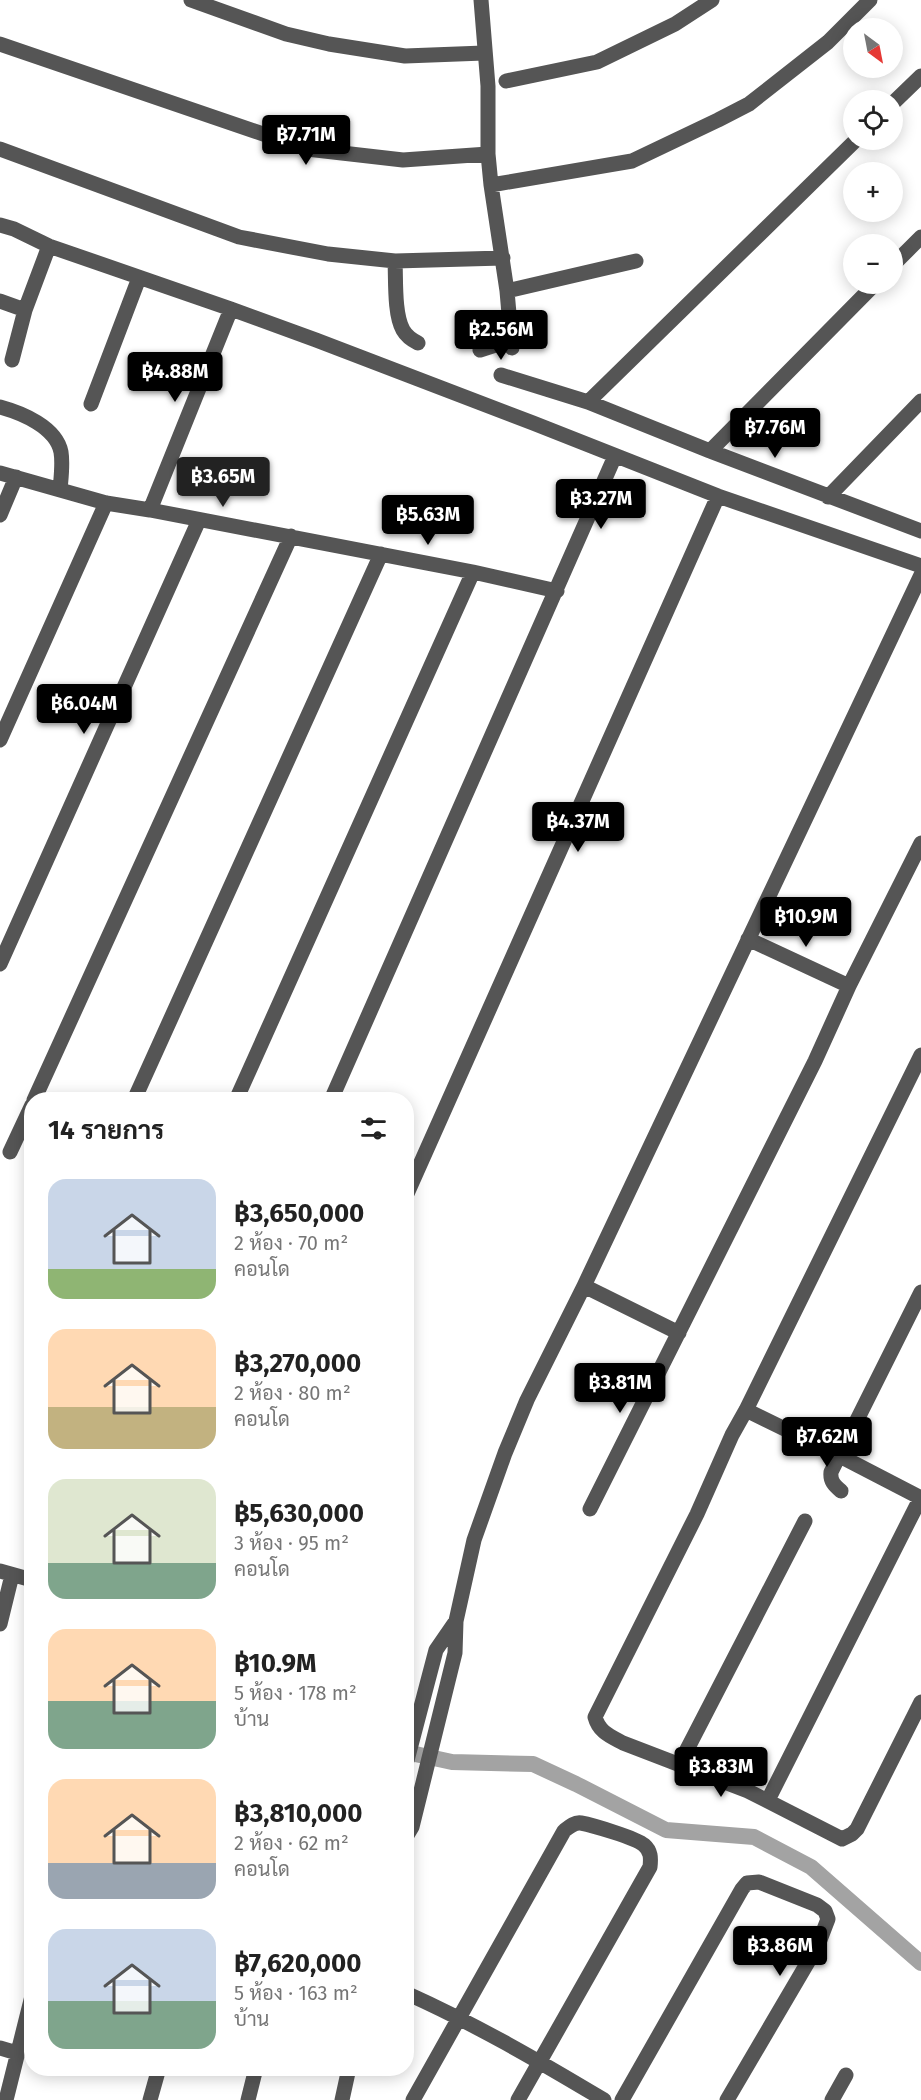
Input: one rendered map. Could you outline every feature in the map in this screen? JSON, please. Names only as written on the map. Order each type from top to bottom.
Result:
[{"type":"street","points":[[191,0],[286,34],[329,44],[405,56],[484,53]]},
{"type":"street","points":[[480,350],[512,344],[503,258],[488,154],[488,86],[481,0]]},
{"type":"street","points":[[506,81],[597,62],[675,24],[712,0]]},
{"type":"street","points":[[491,185],[632,161],[718,120],[748,104],[828,42],[870,0]]},
{"type":"street","points":[[0,44],[307,149],[403,160],[488,154]]},
{"type":"street","points":[[903,93],[921,76]]},
{"type":"street","points":[[0,149],[239,237],[328,254],[395,261],[503,258]]},
{"type":"street","points":[[588,402],[846,150]]},
{"type":"street","points":[[0,225],[14,229],[49,246],[231,309],[718,496],[921,566]]},
{"type":"street","points":[[903,255],[921,237]]},
{"type":"street","points":[[12,360],[25,310],[49,246]]},
{"type":"street","points":[[395,261],[402,329],[409,338],[418,343]]},
{"type":"street","points":[[507,291],[636,261]]},
{"type":"street","points":[[91,404],[139,278]]},
{"type":"street","points":[[710,451],[865,294]]},
{"type":"street","points":[[0,301],[25,310]]},
{"type":"street","points":[[150,510],[231,309]]},
{"type":"street","points":[[501,375],[588,402],[828,497],[921,531]]},
{"type":"street","points":[[828,497],[921,401]]},
{"type":"street","points":[[0,407],[21,413],[58,442],[61,454],[60,490]]},
{"type":"street","points":[[336,1092],[615,456]]},
{"type":"street","points":[[0,473],[106,503],[291,536],[557,591]]},
{"type":"street","points":[[0,514],[16,477]]},
{"type":"street","points":[[414,1178],[718,496]]},
{"type":"street","points":[[0,740],[106,503]]},
{"type":"street","points":[[0,964],[199,520]]},
{"type":"street","points":[[38,1092],[291,536]]},
{"type":"street","points":[[138,1092],[381,554]]},
{"type":"street","points":[[241,1092],[473,572]]},
{"type":"street","points":[[414,1813],[456,1653],[456,1621],[474,1540],[505,1453],[527,1400],[584,1286],[921,575]]},
{"type":"street","points":[[590,1509],[815,1061],[849,986],[921,843]]},
{"type":"street","points":[[748,939],[849,986]]},
{"type":"street","points":[[921,1055],[917,1073],[732,1435],[698,1514],[595,1717],[604,1734],[768,1800],[842,1839],[856,1829],[921,1702]]},
{"type":"street","points":[[10,1152],[24,1122]]},
{"type":"street","points":[[584,1286],[679,1333]]},
{"type":"street","points":[[841,1491],[830,1479],[831,1472],[921,1292]]},
{"type":"street","points":[[746,1410],[921,1498],[768,1800]]},
{"type":"street","points":[[679,1765],[806,1521]]},
{"type":"street","points":[[0,1624],[6,1573],[24,1578]]},
{"type":"street","points":[[414,1734],[436,1650],[456,1621]]},
{"type":"street","points":[[413,2100],[564,1831],[579,1823],[633,1839],[644,1845],[651,1858],[650,1867],[518,2100]]},
{"type":"street","points":[[622,2100],[742,1889],[747,1883],[759,1882],[817,1905],[825,1911],[828,1919],[818,1945],[727,2100]]},
{"type":"street","points":[[414,1997],[460,2018],[540,2061],[604,2100]]},
{"type":"street","points":[[6,2100],[24,2026]]},
{"type":"street","points":[[0,2048],[17,2052]]},
{"type":"street","points":[[832,2100],[846,2075]]},
{"type":"street","points":[[150,2100],[157,2076]]},
{"type":"street","points":[[248,2100],[254,2076]]},
{"type":"street","points":[[342,2100],[347,2076]]},
{"type":"waterway","points":[[414,1754],[452,1762],[533,1764],[666,1830],[754,1837],[811,1867],[921,1963]]}]
